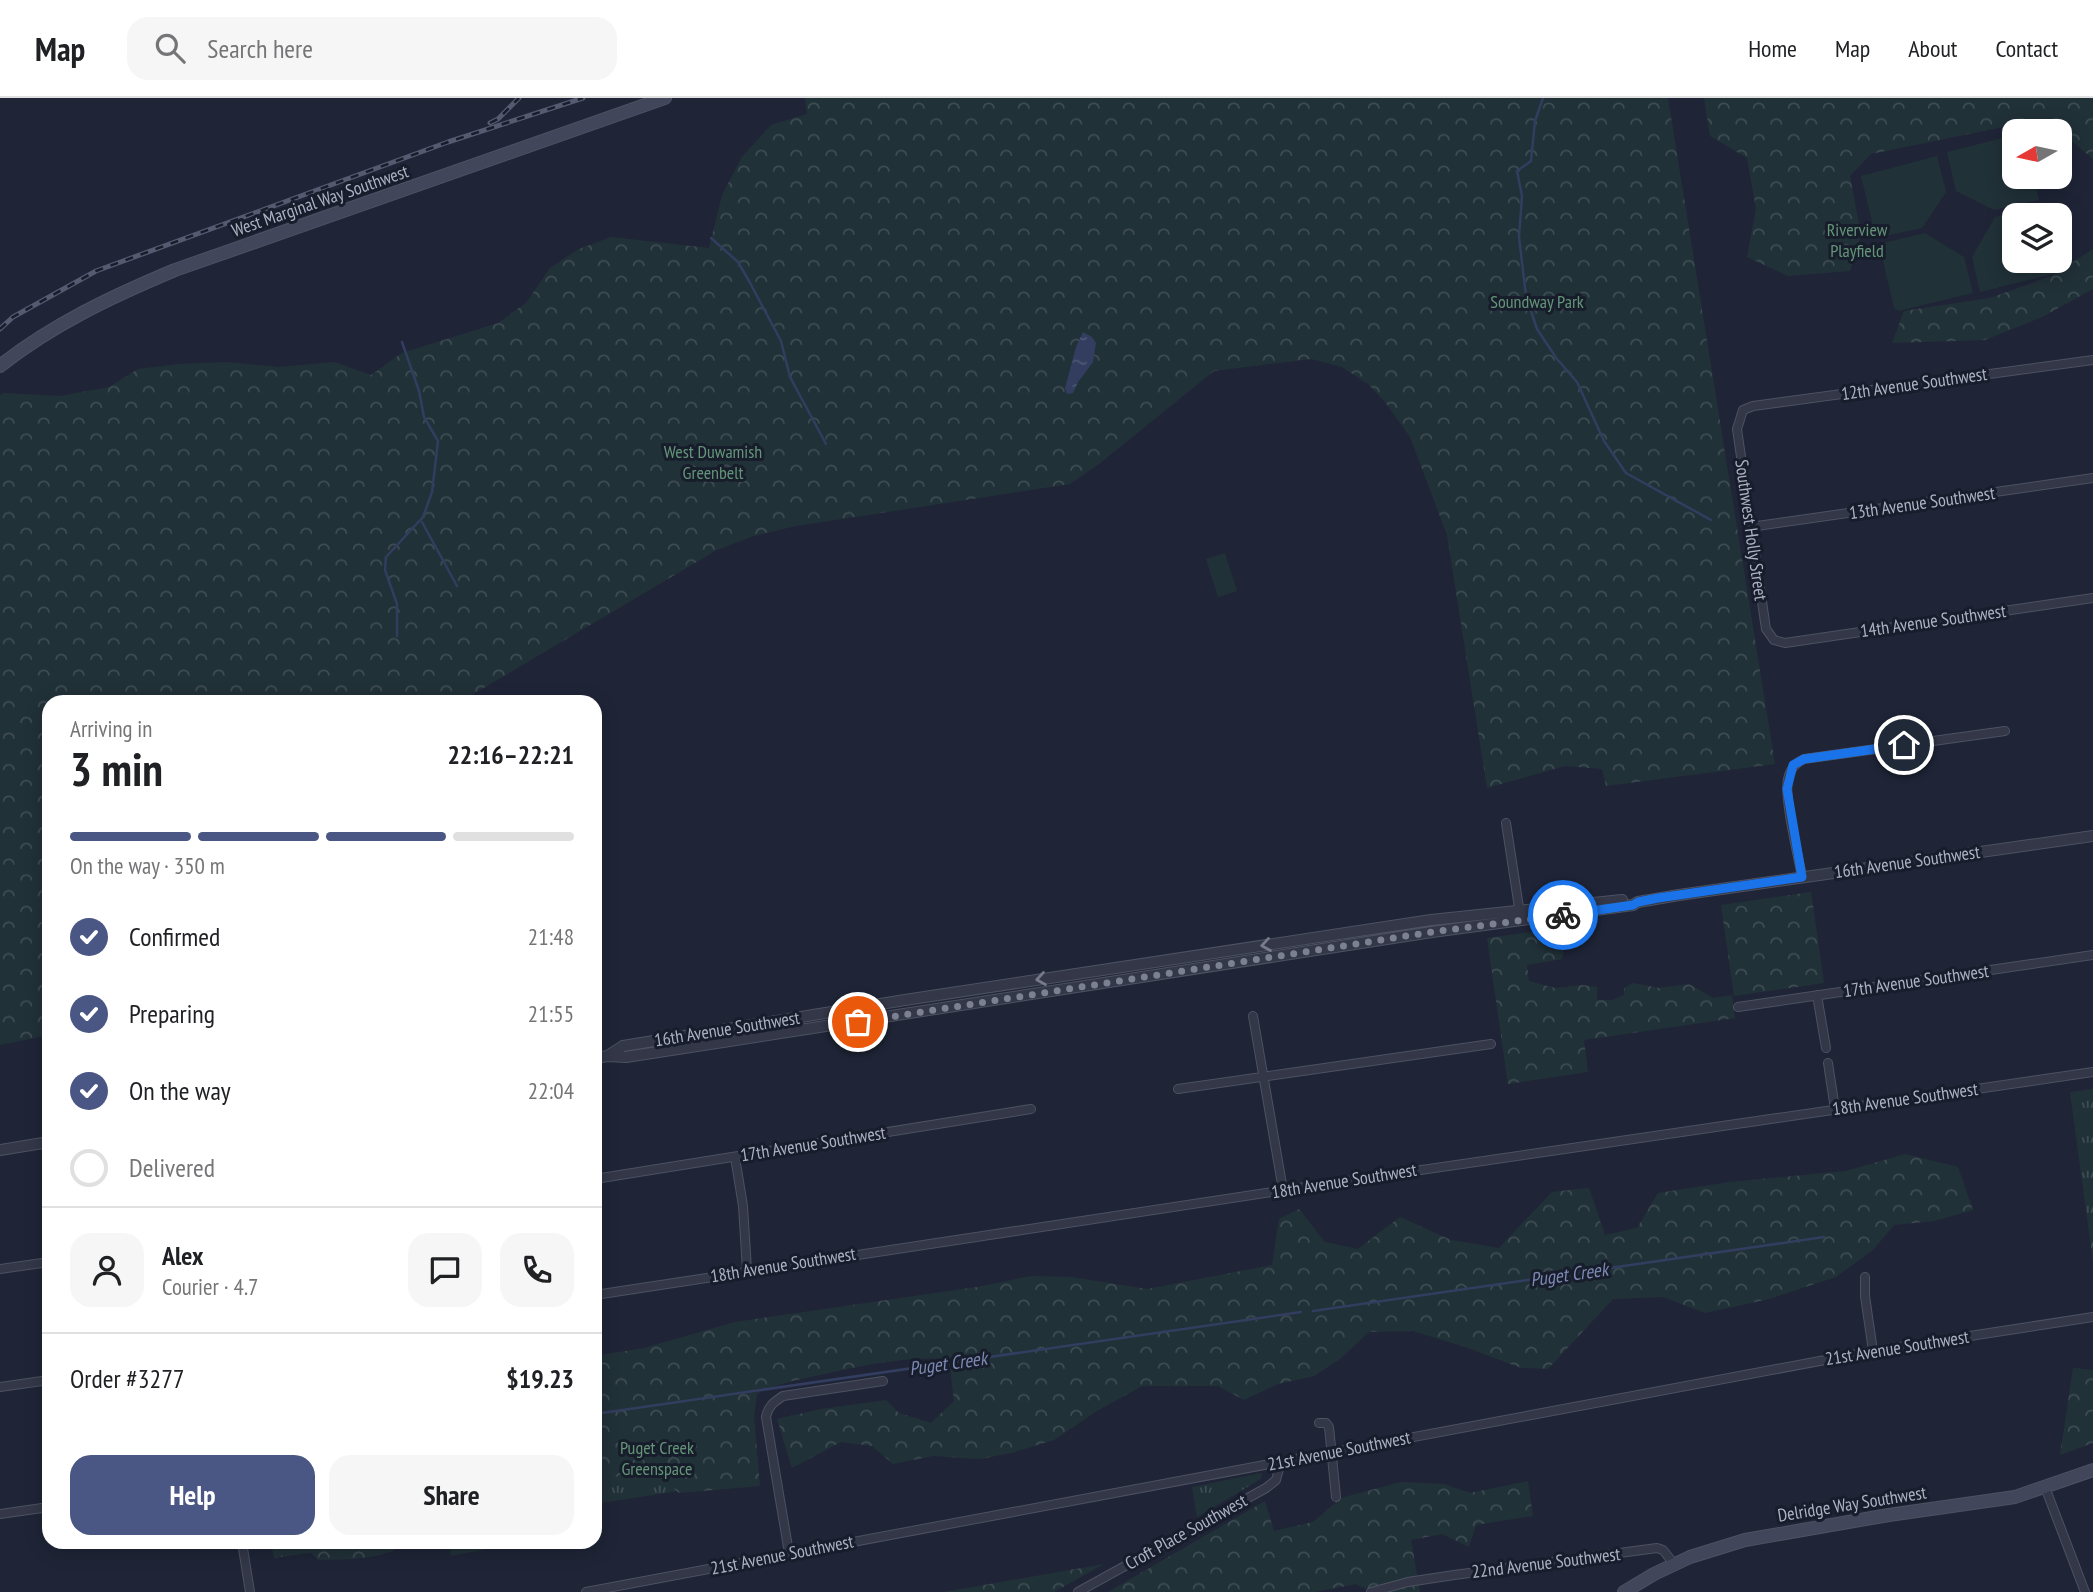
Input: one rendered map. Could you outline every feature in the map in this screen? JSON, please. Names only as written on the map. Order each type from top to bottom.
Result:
[{"type":"main road","name":"West Marginal Way Southwest","points":[[0,366],[65,322],[120,293],[167,274],[665,98]]},
{"type":"main road","name":"Delridge Way Southwest","points":[[1624,1592],[1674,1564],[1754,1538],[2015,1497],[2093,1470]]},
{"type":"street","name":"12th Avenue Southwest","points":[[1739,416],[1743,410],[1753,406],[2093,360]]},
{"type":"street","name":"Southwest Holly Street","points":[[1739,416],[1738,440],[1766,629],[1774,640]]},
{"type":"street","name":"13th Avenue Southwest","points":[[1751,527],[2093,478]]},
{"type":"street","name":"14th Avenue Southwest","points":[[1774,640],[1785,643],[2093,598]]},
{"type":"street","points":[[1802,877],[1787,789],[1790,771],[1797,762],[2005,731]]},
{"type":"street","points":[[1506,823],[1520,915]]},
{"type":"street","name":"16th Avenue Southwest","points":[[602,1057],[626,1057],[1520,915],[1633,905],[1638,902],[1802,877],[2093,836]]},
{"type":"street","name":"17th Avenue Southwest","points":[[1738,1007],[2093,955]]},
{"type":"street","points":[[1817,995],[1826,1048]]},
{"type":"street","points":[[1253,1016],[1283,1190]]},
{"type":"street","points":[[1178,1089],[1491,1044]]},
{"type":"street","points":[[1828,1063],[1835,1110]]},
{"type":"street","name":"18th Avenue Southwest","points":[[602,1294],[1283,1190],[2093,1072]]},
{"type":"street","name":"17th Avenue Southwest","points":[[602,1177],[1031,1109]]},
{"type":"street","points":[[0,1150],[42,1143]]},
{"type":"street","points":[[735,1157],[743,1206],[747,1270]]},
{"type":"street","points":[[0,1269],[42,1263]]},
{"type":"street","points":[[1865,1277],[1873,1351]]},
{"type":"street","name":"21st Avenue Southwest","points":[[586,1592],[1873,1351],[2093,1317]]},
{"type":"street","points":[[0,1387],[42,1381]]},
{"type":"street","points":[[789,1553],[766,1417],[768,1410],[773,1402],[783,1396],[883,1381]]},
{"type":"street","points":[[1319,1423],[1326,1423],[1329,1427],[1336,1496]]},
{"type":"street","name":"Croft Place Southwest","points":[[1077,1592],[1266,1488],[1276,1480],[1281,1462]]},
{"type":"street","points":[[2045,1487],[2085,1592]]},
{"type":"street","points":[[0,1514],[42,1508]]},
{"type":"street","name":"22nd Avenue Southwest","points":[[1371,1592],[1431,1578],[1657,1548],[1674,1564]]},
{"type":"street","points":[[244,1549],[250,1592]]},
{"type":"green space","points":[[805,98],[1668,98],[1775,764],[1606,786],[1602,769],[1565,766],[1487,788],[1447,535],[1410,437],[1385,402],[1368,384],[1342,367],[1311,359],[1214,371],[1099,464],[1070,484],[796,526],[754,536],[717,550],[472,695],[42,695],[42,1036],[0,1045],[0,396],[3,393],[60,396],[109,387],[138,369],[179,364],[226,362],[279,367],[334,362],[371,375],[402,353],[498,323],[526,303],[550,268],[579,249],[611,237],[709,248],[722,195],[742,157],[771,125],[807,114]]},
{"type":"green space","name":"Riverview Playfield","points":[[1704,98],[2093,98],[2093,159],[2072,141],[2072,119],[2002,119],[2002,127],[1871,154],[1850,176],[1861,235],[1850,271],[1788,276],[1747,257],[1756,209],[1747,158],[1710,136]]},
{"type":"green space","points":[[2002,138],[2002,189],[2036,189],[2039,200],[2002,203],[2002,208],[1994,210],[1956,191],[1947,152]]},
{"type":"green space","points":[[1937,156],[1946,192],[1922,228],[1876,238],[1861,176]]},
{"type":"green space","points":[[2002,215],[2002,273],[2053,274],[1980,292],[1972,257],[1995,217]]},
{"type":"green space","points":[[1925,233],[1964,257],[1973,293],[1898,311],[1894,308],[1880,248],[1883,243]]},
{"type":"green space","points":[[2093,249],[2093,289],[2042,317],[1985,340],[1892,343],[1904,311],[1990,298],[2056,273],[2072,273],[2072,262]]},
{"type":"green space","points":[[1225,553],[1237,591],[1218,597],[1206,559]]},
{"type":"green space","points":[[1811,892],[1824,983],[1734,996],[1721,905]]},
{"type":"green space","points":[[1568,927],[1562,959],[1527,965],[1529,981],[1555,988],[1582,985],[1597,987],[1597,1000],[1613,1000],[1624,995],[1624,988],[1633,983],[1659,988],[1689,984],[1713,998],[1732,995],[1735,1018],[1584,1040],[1588,1072],[1508,1084],[1487,938]]},
{"type":"green space","points":[[2093,1089],[2093,1262],[2070,1092]]},
{"type":"green space","name":"Puget Creek Greenspace","points":[[1905,1154],[1958,1167],[1973,1210],[1934,1221],[1894,1225],[1873,1250],[1836,1277],[1769,1299],[1705,1313],[1663,1297],[1613,1299],[1548,1369],[1521,1368],[1413,1331],[1369,1332],[1340,1359],[1314,1376],[1278,1384],[1244,1400],[1218,1386],[1142,1386],[1097,1411],[1054,1440],[1011,1453],[980,1459],[933,1456],[893,1464],[872,1446],[841,1442],[792,1468],[777,1419],[821,1409],[886,1400],[899,1413],[931,1423],[954,1401],[949,1359],[886,1362],[798,1380],[757,1394],[754,1416],[760,1486],[679,1493],[652,1470],[610,1478],[602,1489],[602,1355],[644,1348],[735,1322],[977,1287],[1031,1276],[1071,1277],[1147,1289],[1272,1265],[1279,1219],[1299,1209],[1325,1242],[1358,1249],[1400,1217],[1451,1240],[1499,1248],[1552,1192],[1589,1188],[1605,1235],[1637,1228],[1658,1193],[1730,1182],[1846,1171]]},
{"type":"green space","points":[[2073,1368],[2093,1370],[2093,1443],[2060,1455]]},
{"type":"green space","points":[[602,1435],[717,1485],[602,1503]]},
{"type":"green space","points":[[1262,1473],[1261,1479],[1197,1517],[1192,1487]]},
{"type":"green space","points":[[1528,1481],[1533,1516],[1476,1525],[1469,1547],[1442,1534],[1411,1540],[1420,1592],[1373,1592],[1356,1584],[1315,1592],[1108,1592],[1265,1501],[1274,1531],[1313,1522],[1341,1498],[1401,1482],[1444,1484],[1470,1493]]},
{"type":"green space","points":[[272,1549],[336,1549],[274,1558]]},
{"type":"green space","points":[[308,1549],[396,1549],[376,1556],[318,1560]]},
{"type":"green space","points":[[450,1549],[487,1549],[451,1556]]},
{"type":"green space","points":[[1104,1564],[1054,1592],[944,1592]]},
{"type":"water","points":[[1083,332],[1096,343],[1093,362],[1073,393],[1067,394],[1065,388]]},
{"type":"waterway","points":[[1543,98],[1535,121],[1531,161],[1517,171],[1522,196],[1519,237],[1526,296],[1537,329],[1557,359],[1577,382],[1604,441],[1626,473],[1711,520]]},
{"type":"waterway","points":[[711,238],[738,262],[749,281],[781,341],[790,377],[826,444]]},
{"type":"waterway","points":[[397,636],[397,604],[385,570],[386,557],[423,517],[432,492],[438,441],[424,417],[419,391],[402,342]]},
{"type":"waterway","points":[[422,522],[457,586]]},
{"type":"waterway","name":"Puget Creek","points":[[1313,1311],[1824,1237]]},
{"type":"waterway","name":"Puget Creek","points":[[602,1413],[1301,1312]]},
{"type":"railway","points":[[490,123],[498,119],[519,98]]},
{"type":"railway","points":[[0,329],[13,317],[96,271],[448,142],[583,98]]},
{"type":"way so far","points":[[858,1022],[1432,932],[1563,915]]},
{"type":"route","points":[[1563,915],[1802,877],[1787,789],[1787,780],[1793,765],[1804,759],[1904,745]]},
{"type":"park label","name":"Soundway Park","points":[[1537,302]]},
{"type":"park label","name":"West Duwamish Greenbelt","points":[[713,462]]}]
